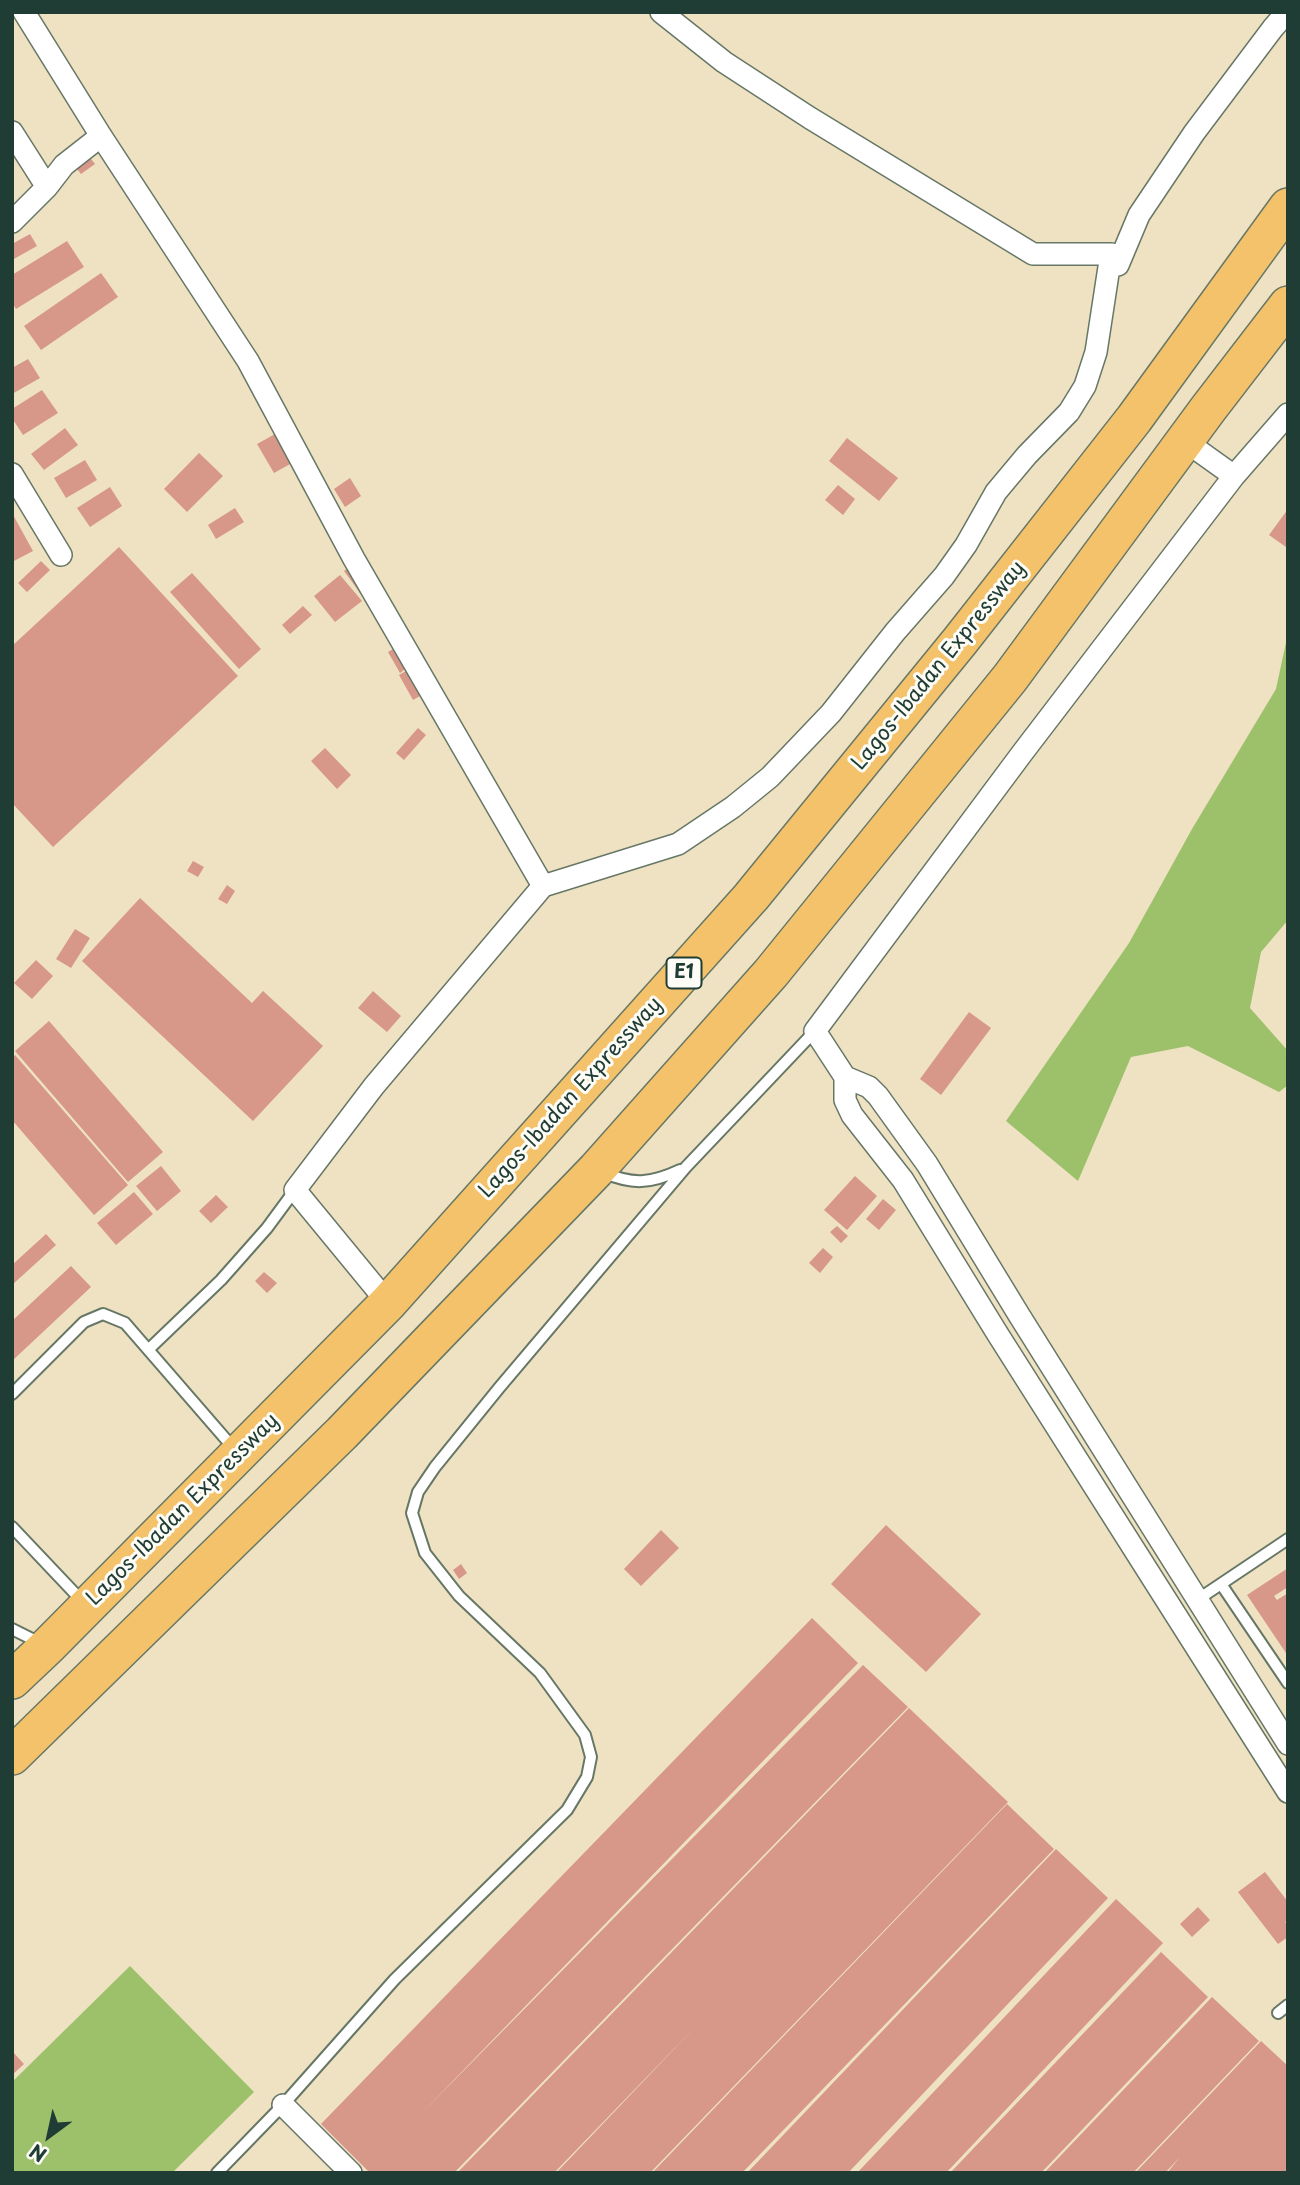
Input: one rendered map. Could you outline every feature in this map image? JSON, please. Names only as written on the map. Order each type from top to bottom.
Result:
[{"type":"highway","name":"Lagos-Ibadan Expressway","points":[[12,1680],[388,1303],[751,897],[960,641],[1126,430],[1288,207]]},
{"type":"highway","points":[[12,1756],[342,1433],[596,1170],[771,973],[1010,678],[1288,305]]},
{"type":"street","points":[[24,12],[100,136],[248,361],[354,559],[543,886]]},
{"type":"street","points":[[661,12],[724,62],[799,111],[1033,254],[1111,254]]},
{"type":"street","points":[[1111,254],[1118,265],[1139,215],[1194,134],[1287,12]]},
{"type":"street","points":[[12,132],[47,187]]},
{"type":"street","points":[[12,222],[47,187],[64,165],[100,136]]},
{"type":"street","points":[[388,1303],[295,1190],[374,1086],[543,886],[678,844],[733,807],[770,777],[831,713],[895,632],[944,576],[966,545],[996,492],[1069,412],[1085,386],[1096,352],[1111,254]]},
{"type":"street","points":[[1288,414],[1234,476],[1031,741],[815,1031],[845,1077],[845,1100],[852,1115],[903,1180],[1288,1792]]},
{"type":"street","points":[[1185,440],[1234,476]]},
{"type":"street","points":[[12,474],[61,555]]},
{"type":"street","points":[[845,1077],[869,1087],[878,1096],[927,1164],[1288,1744]]},
{"type":"street","points":[[283,2105],[351,2173]]},
{"type":"lane","points":[[217,2173],[283,2105],[395,1979],[567,1810],[587,1777],[591,1756],[585,1735],[540,1673],[459,1596],[425,1553],[412,1513],[418,1492],[443,1457],[686,1167],[815,1031]]},
{"type":"lane","points":[[596,1170],[639,1183],[650,1182],[686,1167]]},
{"type":"lane","points":[[149,1349],[222,1280],[267,1228],[295,1190]]},
{"type":"lane","points":[[12,1394],[84,1322],[103,1314],[125,1323],[239,1454]]},
{"type":"lane","points":[[14,1532],[87,1607]]},
{"type":"lane","points":[[1197,1600],[1288,1539]]},
{"type":"lane","points":[[1221,1584],[1288,1683]]},
{"type":"lane","points":[[12,1629],[48,1646]]},
{"type":"lane","points":[[1278,2013],[1288,2006]]},
{"type":"green space","points":[[1288,633],[1288,920],[1261,952],[1250,1008],[1288,1051],[1288,1085],[1279,1092],[1188,1046],[1131,1057],[1078,1181],[1006,1121],[1129,943],[1192,829],[1276,689]]},
{"type":"green space","points":[[130,1966],[254,2092],[172,2173],[12,2173],[12,2082]]},
{"type":"building","points":[[87,154],[95,164],[81,174],[73,164]]},
{"type":"building","points":[[30,234],[37,246],[12,260],[12,244]]},
{"type":"building","points":[[67,241],[84,267],[16,309],[12,302],[12,275]]},
{"type":"building","points":[[101,273],[118,297],[41,350],[24,326]]},
{"type":"building","points":[[28,359],[40,378],[12,394],[12,368]]},
{"type":"building","points":[[42,390],[58,413],[23,435],[12,418],[12,409]]},
{"type":"building","points":[[65,428],[78,445],[44,470],[31,454]]},
{"type":"building","points":[[275,434],[292,463],[274,473],[257,444]]},
{"type":"building","points":[[847,438],[898,478],[879,501],[829,461]]},
{"type":"building","points":[[199,453],[223,476],[187,512],[164,489]]},
{"type":"building","points":[[85,460],[97,480],[66,498],[54,478]]},
{"type":"building","points":[[350,478],[361,496],[345,507],[334,489]]},
{"type":"building","points":[[838,485],[855,499],[843,515],[825,500]]},
{"type":"building","points":[[110,487],[122,506],[90,527],[77,508]]},
{"type":"building","points":[[235,508],[244,522],[216,539],[208,525]]},
{"type":"building","points":[[1288,509],[1288,544],[1286,547],[1269,535]]},
{"type":"building","points":[[12,513],[33,551],[12,562]]},
{"type":"building","points":[[119,547],[238,676],[53,847],[12,803],[12,646]]},
{"type":"building","points":[[41,561],[50,570],[27,592],[18,583]]},
{"type":"building","points":[[350,566],[372,597],[366,601],[344,571]]},
{"type":"building","points":[[192,573],[261,649],[239,669],[170,592]]},
{"type":"building","points":[[340,575],[362,601],[335,622],[314,596]]},
{"type":"building","points":[[303,606],[312,615],[290,634],[282,625]]},
{"type":"building","points":[[393,649],[405,669],[400,673],[388,652]]},
{"type":"building","points":[[406,671],[420,696],[413,700],[399,675]]},
{"type":"building","points":[[418,728],[426,735],[404,760],[396,753]]},
{"type":"building","points":[[325,748],[351,775],[337,789],[311,761]]},
{"type":"building","points":[[193,861],[204,867],[198,877],[187,871]]},
{"type":"building","points":[[227,885],[235,891],[227,904],[218,899]]},
{"type":"building","points":[[140,898],[252,1003],[263,991],[323,1046],[253,1121],[82,961]]},
{"type":"building","points":[[75,929],[90,938],[71,968],[56,959]]},
{"type":"building","points":[[36,960],[53,976],[32,999],[14,983]]},
{"type":"building","points":[[373,991],[401,1016],[387,1032],[358,1008]]},
{"type":"building","points":[[969,1012],[991,1028],[941,1095],[920,1079]]},
{"type":"building","points":[[49,1021],[163,1152],[128,1182],[15,1051]]},
{"type":"building","points":[[15,1055],[128,1185],[94,1215],[12,1120],[12,1058]]},
{"type":"building","points":[[161,1166],[181,1191],[157,1211],[136,1186]]},
{"type":"building","points":[[855,1176],[877,1196],[847,1230],[824,1210]]},
{"type":"building","points":[[134,1192],[153,1214],[116,1245],[97,1223]]},
{"type":"building","points":[[216,1195],[228,1207],[211,1223],[199,1211]]},
{"type":"building","points":[[883,1199],[896,1210],[879,1230],[866,1219]]},
{"type":"building","points":[[837,1226],[848,1236],[841,1243],[830,1232]]},
{"type":"building","points":[[46,1234],[56,1245],[12,1285],[12,1265]]},
{"type":"building","points":[[823,1248],[833,1257],[820,1273],[809,1263]]},
{"type":"building","points":[[71,1266],[91,1287],[12,1361],[12,1321]]},
{"type":"building","points":[[264,1272],[277,1283],[267,1293],[255,1281]]},
{"type":"building","points":[[886,1525],[981,1614],[926,1672],[831,1584]]},
{"type":"building","points":[[661,1530],[679,1548],[641,1586],[624,1569]]},
{"type":"building","points":[[461,1564],[467,1573],[459,1579],[453,1570]]},
{"type":"building","points":[[1288,1568],[1288,1587],[1274,1596],[1277,1600],[1288,1593],[1288,1656],[1247,1595]]},
{"type":"building","points":[[812,1618],[858,1663],[418,2117],[863,1665],[908,1707],[454,2173],[370,2173],[321,2124]]},
{"type":"building","points":[[909,1708],[1008,1802],[650,2173],[556,2173],[697,2025],[554,2173],[457,2173]]},
{"type":"building","points":[[1007,1804],[1054,1849],[742,2173],[652,2173]]},
{"type":"building","points":[[1056,1849],[1108,1898],[848,2173],[747,2173]]},
{"type":"building","points":[[1265,1872],[1288,1902],[1288,1920],[1285,1922],[1288,1925],[1288,1937],[1278,1944],[1238,1892]]},
{"type":"building","points":[[1116,1899],[1163,1943],[946,2173],[857,2173]]},
{"type":"building","points":[[1198,1907],[1210,1920],[1192,1937],[1180,1924]]},
{"type":"building","points":[[1161,1952],[1208,1997],[1041,2173],[950,2173]]},
{"type":"building","points":[[1212,1997],[1259,2041],[1133,2173],[1044,2173]]},
{"type":"building","points":[[1261,2041],[1288,2066],[1288,2173],[1167,2173],[1180,2157],[1165,2173],[1135,2173]]},
{"type":"building","points":[[12,2051],[24,2064],[12,2075]]}]
